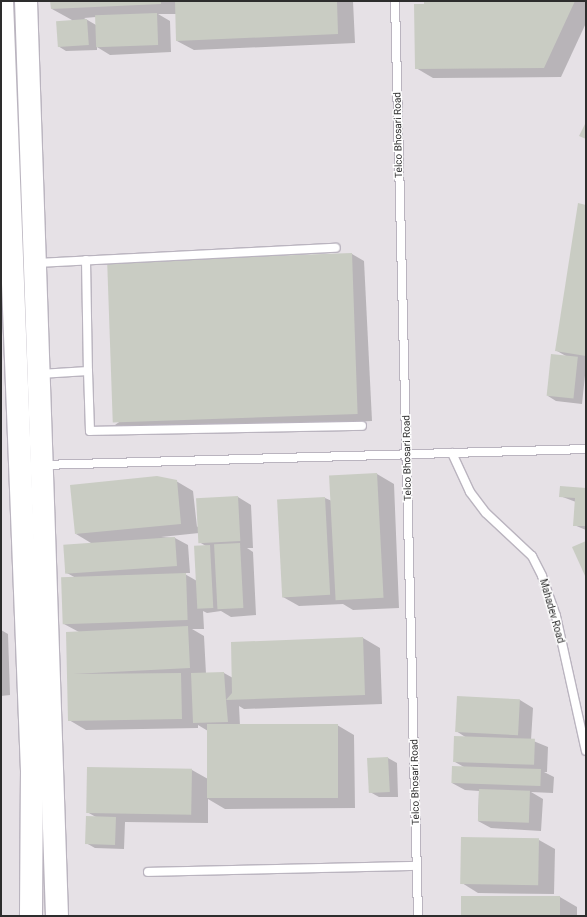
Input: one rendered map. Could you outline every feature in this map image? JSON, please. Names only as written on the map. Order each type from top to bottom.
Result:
[{"type":"street","points":[[2,1],[57,916]]},
{"type":"street","points":[[26,1],[40,374],[31,465],[31,916]]},
{"type":"lane","name":"Telco Bhosari Road","points":[[395,1],[418,916]]},
{"type":"lane","points":[[36,263],[336,248]]},
{"type":"lane","points":[[86,260],[90,430],[362,426]]},
{"type":"lane","points":[[40,374],[88,371]]},
{"type":"lane","points":[[31,465],[586,449]]},
{"type":"lane","name":"Mahadev Road","points":[[452,453],[474,498],[486,513],[532,556],[542,576],[556,616],[586,751]]},
{"type":"lane","points":[[148,872],[417,866]]},
{"type":"shaded area","points":[[1,1],[586,1],[586,916],[1,916]]},
{"type":"building","points":[[50,1],[161,1],[161,4],[51,9]]},
{"type":"building","points":[[175,1],[337,1],[338,34],[176,41]]},
{"type":"building","points":[[424,1],[575,1],[544,68],[415,69],[414,4],[424,4]]},
{"type":"building","points":[[157,13],[158,45],[96,47],[95,15]]},
{"type":"building","points":[[87,19],[89,45],[58,47],[56,21]]},
{"type":"building","points":[[586,122],[586,139],[579,136]]},
{"type":"building","points":[[578,203],[586,205],[586,356],[555,351]]},
{"type":"building","points":[[352,253],[358,414],[113,422],[107,262]]},
{"type":"building","points":[[551,354],[578,357],[573,399],[547,396]]},
{"type":"building","points":[[377,473],[384,598],[336,600],[329,476]]},
{"type":"building","points":[[157,476],[177,480],[181,524],[75,534],[70,485]]},
{"type":"building","points":[[560,486],[586,488],[586,526],[573,526],[575,498],[559,497]]},
{"type":"building","points":[[238,496],[240,541],[198,543],[196,498]]},
{"type":"building","points":[[325,497],[330,595],[282,597],[277,500]]},
{"type":"building","points":[[175,537],[177,566],[65,574],[63,545]]},
{"type":"building","points":[[586,541],[586,578],[572,547]]},
{"type":"building","points":[[240,543],[243,608],[217,609],[214,544]]},
{"type":"building","points":[[210,545],[213,608],[197,609],[194,546]]},
{"type":"building","points":[[186,573],[188,620],[63,624],[61,577]]},
{"type":"building","points":[[188,626],[190,668],[73,674],[181,673],[182,719],[68,721],[66,632]]},
{"type":"building","points":[[363,637],[365,695],[226,700],[232,693],[231,642]]},
{"type":"building","points":[[224,672],[228,722],[193,723],[191,673]]},
{"type":"building","points":[[457,696],[520,699],[518,735],[455,732]]},
{"type":"building","points":[[207,724],[338,724],[338,798],[207,798]]},
{"type":"building","points":[[454,736],[535,739],[534,765],[453,762]]},
{"type":"building","points":[[388,757],[390,792],[369,793],[367,758]]},
{"type":"building","points":[[452,766],[541,769],[540,786],[451,783]]},
{"type":"building","points":[[87,767],[192,769],[191,815],[86,813]]},
{"type":"building","points":[[479,789],[530,791],[529,823],[478,821]]},
{"type":"building","points":[[86,816],[116,817],[115,845],[85,844]]},
{"type":"building","points":[[461,837],[539,838],[538,885],[460,884]]},
{"type":"building","points":[[461,896],[560,896],[560,916],[461,916]]}]
